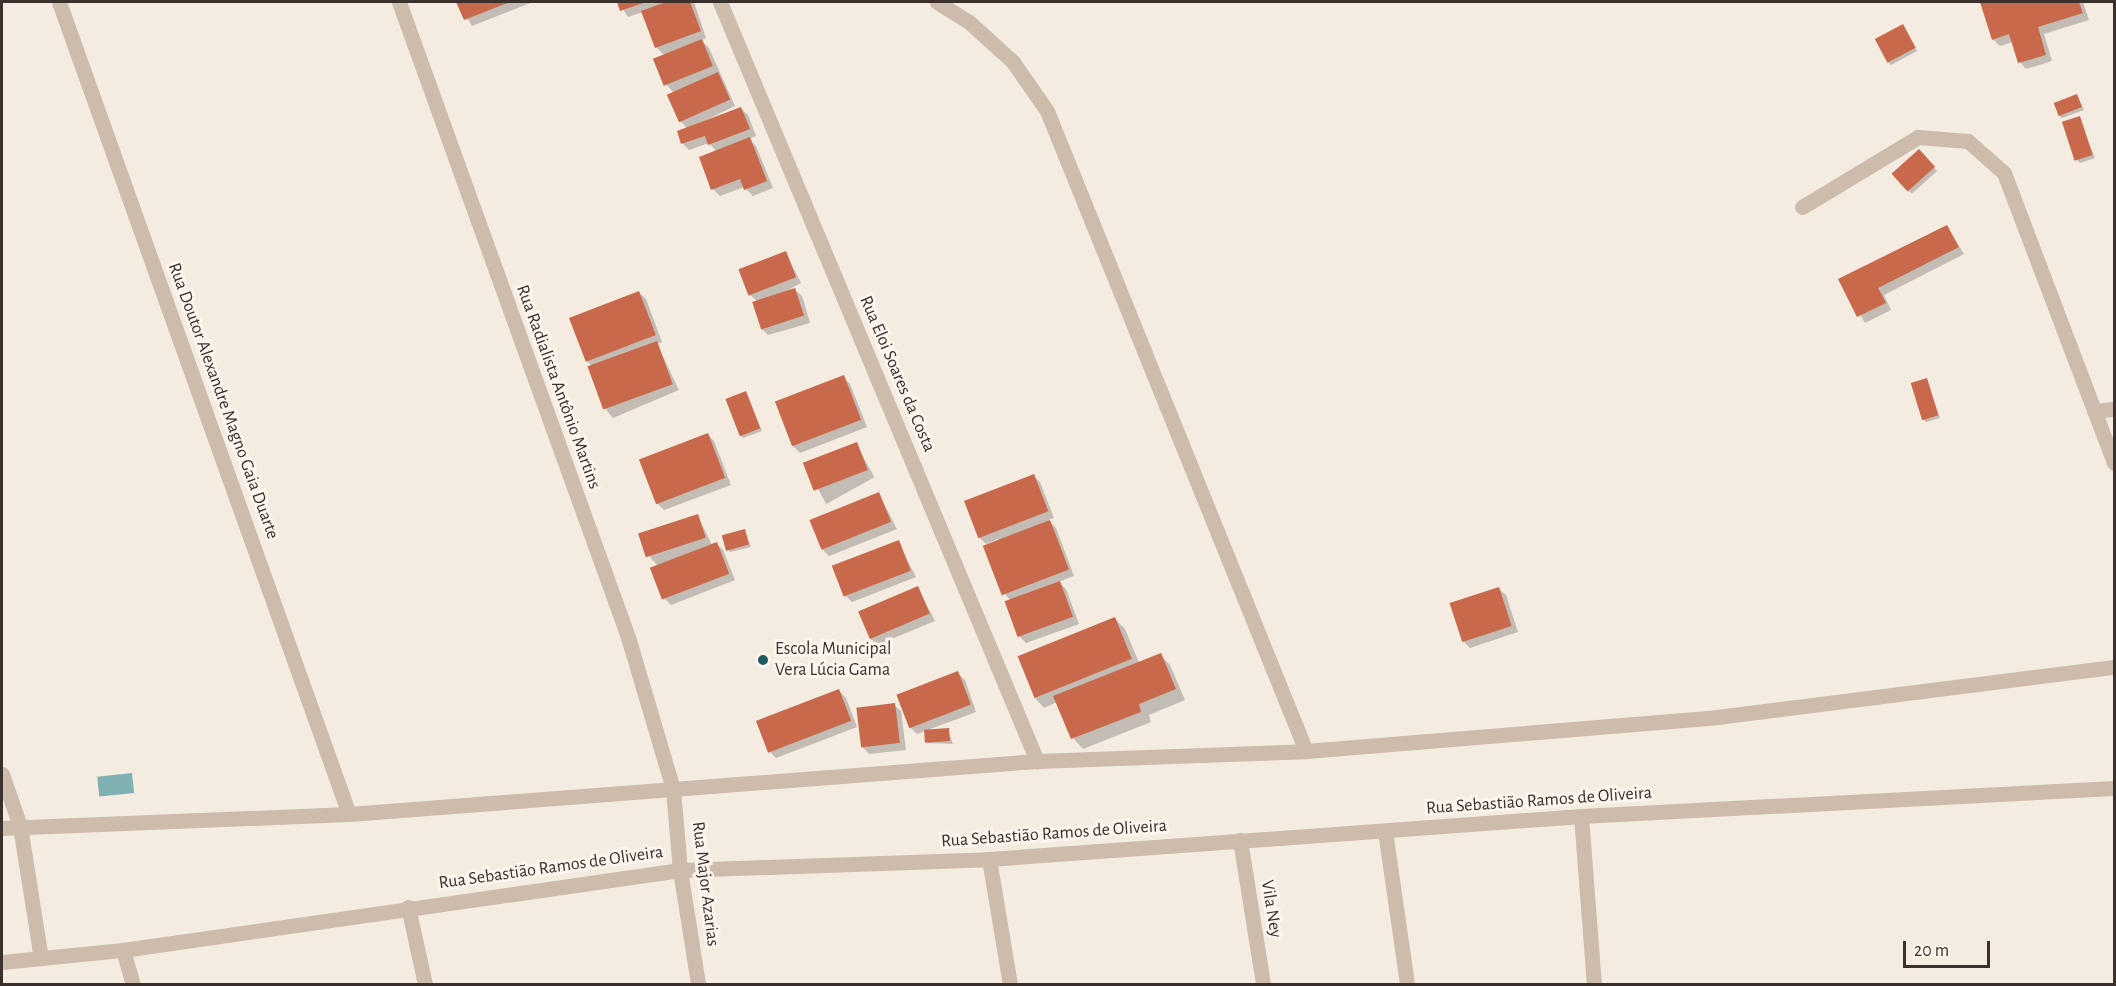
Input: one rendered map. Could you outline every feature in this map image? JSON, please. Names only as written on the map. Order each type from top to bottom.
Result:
[{"type":"street","name":"Rua Doutor Alexandre Magno Gaia Duarte","points":[[59,2],[350,814]]},
{"type":"street","name":"Rua Radialista Antônio Martins","points":[[399,2],[628,637],[673,789]]},
{"type":"street","name":"Rua Eloi Soares da Costa","points":[[720,2],[1037,761]]},
{"type":"street","points":[[937,2],[968,21],[1012,62],[1047,111],[1306,752]]},
{"type":"street","points":[[1802,207],[1918,137],[1968,141],[2004,173],[2115,464]]},
{"type":"street","points":[[2094,411],[2115,409]]},
{"type":"street","points":[[2,828],[350,814],[1037,761],[1306,752],[1717,717],[2115,667]]},
{"type":"street","points":[[2,774],[20,826],[41,958]]},
{"type":"street","name":"Rua Sebastião Ramos de Oliveira","points":[[2,962],[123,950],[408,907],[680,870],[989,860],[1581,816],[2115,788]]},
{"type":"street","name":"Rua Major Azarias","points":[[673,789],[680,870],[698,984]]},
{"type":"street","points":[[1581,816],[1594,984]]},
{"type":"street","points":[[1384,831],[1407,984]]},
{"type":"street","name":"Vila Ney","points":[[1240,840],[1263,984]]},
{"type":"street","points":[[989,860],[1010,984]]},
{"type":"street","points":[[408,907],[425,984]]},
{"type":"street","points":[[123,950],[133,984]]},
{"type":"water","points":[[132,773],[134,793],[99,797],[97,777]]},
{"type":"building","points":[[456,2],[510,2],[464,20]]},
{"type":"building","points":[[617,2],[646,2],[620,11]]},
{"type":"building","points":[[666,2],[690,2],[701,31],[655,48],[641,11]]},
{"type":"building","points":[[1980,2],[2079,2],[2083,13],[2038,27],[2046,55],[2018,63],[2009,34],[1992,40]]},
{"type":"building","points":[[1903,24],[1916,48],[1887,63],[1875,39]]},
{"type":"building","points":[[702,39],[713,66],[664,86],[653,59]]},
{"type":"building","points":[[718,72],[730,99],[679,122],[667,95]]},
{"type":"building","points":[[2077,94],[2082,107],[2059,116],[2054,103]]},
{"type":"building","points":[[741,107],[750,129],[708,145],[705,136],[681,144],[677,131]]},
{"type":"building","points":[[2080,116],[2093,155],[2075,161],[2062,122]]},
{"type":"building","points":[[750,137],[767,181],[744,190],[740,179],[711,190],[699,157]]},
{"type":"building","points":[[1919,149],[1935,167],[1908,192],[1892,174]]},
{"type":"building","points":[[1947,225],[1959,247],[1878,288],[1886,303],[1857,317],[1838,279]]},
{"type":"building","points":[[786,251],[796,277],[748,295],[738,269]]},
{"type":"building","points":[[795,288],[804,316],[761,329],[752,302]]},
{"type":"building","points":[[639,291],[656,335],[586,362],[569,318]]},
{"type":"building","points":[[657,341],[673,384],[603,410],[587,366]]},
{"type":"building","points":[[844,375],[861,420],[792,446],[775,402]]},
{"type":"building","points":[[1927,378],[1938,415],[1922,420],[1911,383]]},
{"type":"building","points":[[746,391],[760,428],[740,436],[725,399]]},
{"type":"building","points":[[708,433],[725,478],[656,504],[639,460]]},
{"type":"building","points":[[857,442],[868,470],[814,491],[803,463]]},
{"type":"building","points":[[1034,474],[1048,511],[978,538],[964,501]]},
{"type":"building","points":[[879,492],[891,522],[821,550],[809,520]]},
{"type":"building","points":[[698,514],[706,538],[646,557],[638,533]]},
{"type":"building","points":[[1050,520],[1069,569],[1002,595],[983,546]]},
{"type":"building","points":[[745,529],[749,544],[726,551],[722,535]]},
{"type":"building","points":[[899,540],[911,571],[844,597],[832,566]]},
{"type":"building","points":[[717,542],[729,574],[662,600],[650,568]]},
{"type":"building","points":[[1060,581],[1073,617],[1018,637],[1005,601]]},
{"type":"building","points":[[918,586],[930,614],[870,639],[858,611]]},
{"type":"building","points":[[1499,587],[1512,626],[1462,642],[1450,603]]},
{"type":"building","points":[[1115,617],[1132,659],[1035,698],[1018,656]]},
{"type":"building","points":[[1161,653],[1176,689],[1139,704],[1141,712],[1071,739],[1053,696]]},
{"type":"building","points":[[958,671],[971,705],[909,728],[896,695]]},
{"type":"building","points":[[839,689],[851,721],[768,753],[756,721]]},
{"type":"building","points":[[895,703],[900,743],[861,747],[856,708]]},
{"type":"building","points":[[949,728],[950,741],[925,743],[924,730]]},
{"type":"place","name":"Escola Municipal Vera Lúcia Gama","points":[[763,660]]}]
